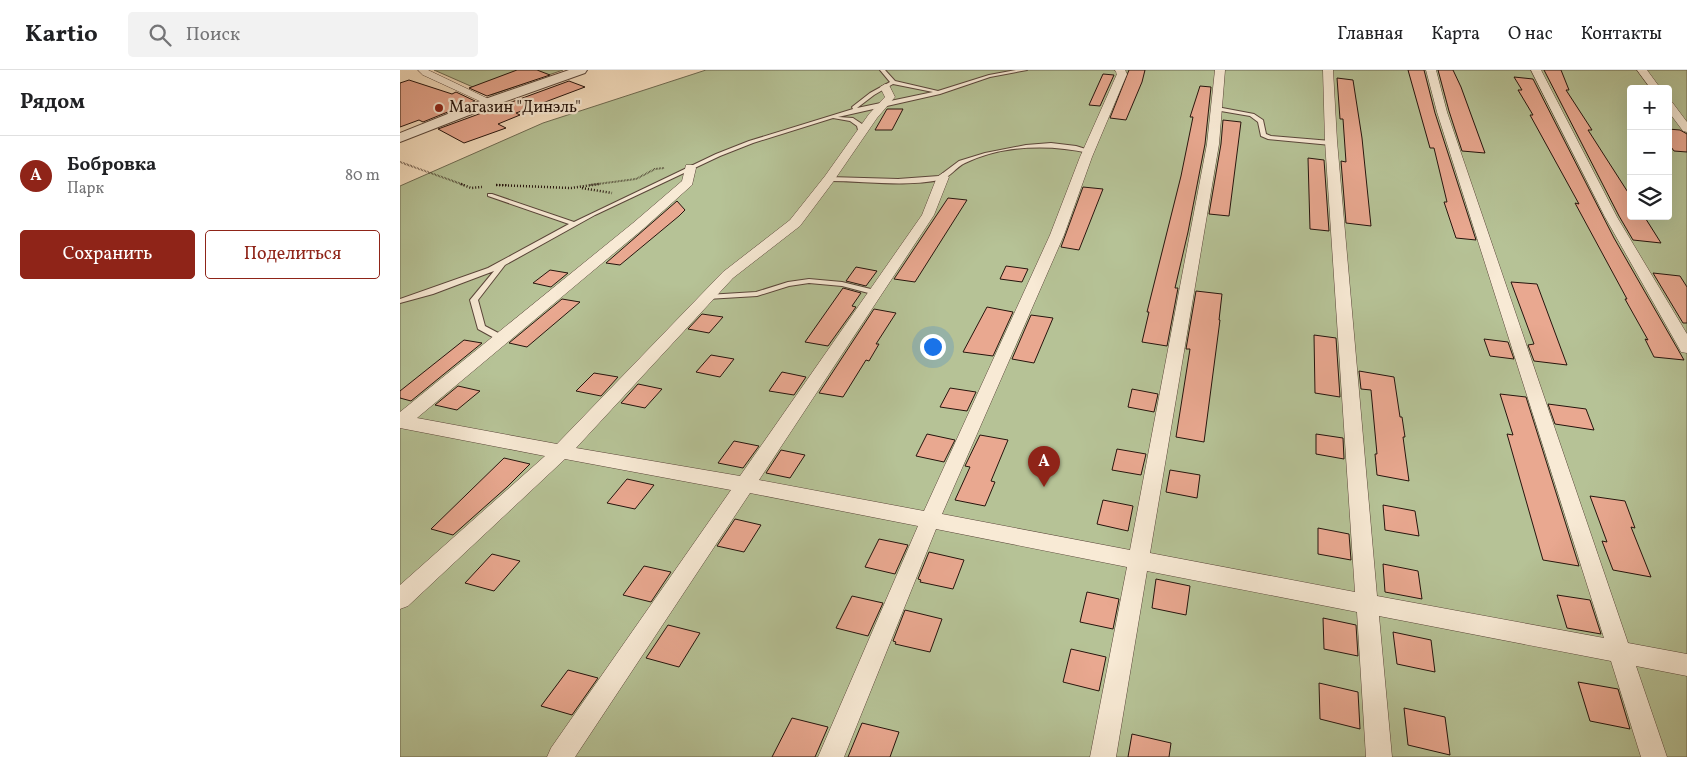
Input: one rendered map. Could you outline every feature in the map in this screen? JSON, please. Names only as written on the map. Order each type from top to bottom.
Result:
[{"type":"street","points":[[423,70],[432,76],[490,102]]},
{"type":"street","points":[[400,138],[490,102],[581,70]]},
{"type":"street","points":[[831,757],[930,520],[1057,236],[1089,151],[1122,74],[1120,70]]},
{"type":"street","points":[[1103,757],[1213,144],[1220,70]]},
{"type":"street","points":[[1328,70],[1331,143],[1379,757]]},
{"type":"street","points":[[1431,70],[1442,112],[1654,757]]},
{"type":"street","points":[[1536,70],[1611,217],[1687,348]]},
{"type":"street","points":[[1642,70],[1653,85]]},
{"type":"street","points":[[400,599],[561,452],[728,275],[795,223],[829,180],[888,90]]},
{"type":"street","points":[[1672,109],[1687,128]]},
{"type":"street","points":[[401,421],[638,226],[688,182],[690,168]]},
{"type":"street","points":[[560,757],[928,215],[942,178]]},
{"type":"street","points":[[401,421],[930,520],[1620,654],[1687,665]]},
{"type":"lane","points":[[882,70],[888,90]]},
{"type":"lane","points":[[400,301],[482,274],[574,224],[690,168],[751,142],[850,111],[888,90],[940,92],[989,76],[1025,70]]},
{"type":"lane","points":[[850,111],[888,90],[940,92]]},
{"type":"lane","points":[[1217,109],[1252,115],[1262,122],[1263,135],[1270,138],[1331,143]]},
{"type":"lane","points":[[822,120],[851,119],[860,125],[861,133]]},
{"type":"lane","points":[[829,180],[857,179],[883,182],[942,178],[959,163],[981,154],[1014,148],[1060,145],[1089,151]]},
{"type":"lane","points":[[490,196],[574,224]]},
{"type":"lane","points":[[501,338],[481,326],[474,300],[504,263]]},
{"type":"lane","points":[[707,297],[757,294],[788,284],[809,281],[842,284],[876,293]]},
{"type":"path","points":[[400,162],[471,188],[499,184],[531,188],[578,187],[636,179],[655,169],[671,166]]},
{"type":"path","points":[[578,187],[609,193],[638,192]]},
{"type":"green space","points":[[434,70],[563,70],[491,95]]},
{"type":"green space","points":[[706,70],[1687,70],[1687,757],[400,757],[400,186],[543,123]]},
{"type":"building","points":[[517,70],[537,70],[550,75],[487,96],[469,88]]},
{"type":"building","points":[[1129,70],[1145,70],[1142,82],[1126,120],[1110,118]]},
{"type":"building","points":[[1408,70],[1424,70],[1435,113],[1476,240],[1456,238],[1444,202],[1447,202],[1434,148],[1430,148]]},
{"type":"building","points":[[1438,70],[1453,70],[1485,153],[1462,151]]},
{"type":"building","points":[[1544,70],[1561,70],[1569,90],[1566,90],[1592,130],[1588,130],[1627,191],[1627,220],[1647,220],[1661,243],[1633,240]]},
{"type":"building","points":[[1103,74],[1114,75],[1100,106],[1089,105]]},
{"type":"building","points":[[1514,77],[1533,79],[1614,238],[1684,360],[1654,357],[1645,339],[1648,340],[1625,299],[1627,299],[1575,203],[1579,204],[1530,115],[1533,115],[1518,90],[1522,90]]},
{"type":"building","points":[[1337,78],[1353,80],[1362,138],[1371,226],[1346,223],[1341,161],[1346,162],[1343,119],[1340,119]]},
{"type":"building","points":[[409,80],[452,94],[456,92],[475,101],[423,122],[419,120],[400,127],[400,83]]},
{"type":"building","points":[[569,81],[585,87],[516,113],[520,115],[498,124],[506,128],[464,143],[438,129]]},
{"type":"building","points":[[1200,86],[1211,87],[1205,144],[1175,288],[1178,288],[1167,346],[1142,342],[1149,312],[1147,312],[1181,176],[1193,117],[1190,117]]},
{"type":"building","points":[[887,109],[903,109],[892,130],[875,130]]},
{"type":"building","points":[[1223,120],[1241,122],[1229,216],[1209,214],[1221,144]]},
{"type":"building","points":[[1672,129],[1680,130],[1687,134],[1687,152],[1674,151],[1672,148]]},
{"type":"building","points":[[1308,158],[1324,160],[1329,231],[1310,229]]},
{"type":"building","points":[[1083,187],[1103,189],[1079,250],[1061,247]]},
{"type":"building","points":[[948,198],[967,200],[915,282],[894,279]]},
{"type":"building","points":[[677,201],[685,210],[679,216],[620,265],[606,263]]},
{"type":"building","points":[[1006,266],[1028,269],[1022,282],[1000,279]]},
{"type":"building","points":[[856,267],[877,271],[866,286],[846,281]]},
{"type":"building","points":[[550,270],[568,273],[551,287],[533,283]]},
{"type":"building","points":[[1653,273],[1680,276],[1687,287],[1687,323],[1683,323]]},
{"type":"building","points":[[1511,282],[1537,284],[1567,365],[1534,361],[1528,345],[1534,344]]},
{"type":"building","points":[[843,288],[861,293],[852,306],[856,307],[828,346],[805,342]]},
{"type":"building","points":[[1196,291],[1222,294],[1204,442],[1176,437],[1190,349],[1186,349]]},
{"type":"building","points":[[562,299],[580,302],[527,347],[509,343]]},
{"type":"building","points":[[987,307],[1013,312],[993,356],[963,352]]},
{"type":"building","points":[[874,309],[896,313],[876,344],[879,344],[869,361],[866,360],[843,397],[819,393]]},
{"type":"building","points":[[702,314],[723,317],[709,333],[688,329]]},
{"type":"building","points":[[1031,315],[1053,318],[1034,363],[1012,359]]},
{"type":"building","points":[[1314,335],[1336,338],[1340,397],[1315,393]]},
{"type":"building","points":[[1484,339],[1508,342],[1514,359],[1490,356]]},
{"type":"building","points":[[464,340],[482,343],[411,401],[400,398],[400,391]]},
{"type":"building","points":[[711,355],[734,359],[720,377],[696,372]]},
{"type":"building","points":[[1359,371],[1394,377],[1405,437],[1403,437],[1409,481],[1377,475],[1371,390],[1361,389]]},
{"type":"building","points":[[782,372],[806,377],[794,395],[769,391]]},
{"type":"building","points":[[594,373],[618,377],[601,396],[576,391]]},
{"type":"building","points":[[638,384],[662,389],[645,408],[621,403]]},
{"type":"building","points":[[458,386],[480,391],[457,410],[435,405]]},
{"type":"building","points":[[950,388],[976,392],[967,411],[940,407]]},
{"type":"building","points":[[1132,389],[1158,394],[1154,412],[1128,407]]},
{"type":"building","points":[[1500,394],[1526,397],[1579,566],[1543,560],[1507,434],[1513,435]]},
{"type":"building","points":[[1548,404],[1586,409],[1594,430],[1555,424]]},
{"type":"building","points":[[927,434],[955,440],[944,462],[916,456]]},
{"type":"building","points":[[1316,434],[1343,438],[1344,459],[1316,454]]},
{"type":"building","points":[[980,435],[1008,440],[991,481],[995,482],[985,506],[955,500],[970,467],[965,466]]},
{"type":"building","points":[[734,441],[759,446],[743,468],[718,463]]},
{"type":"building","points":[[1117,449],[1146,454],[1141,475],[1112,470]]},
{"type":"building","points":[[781,450],[805,455],[790,478],[766,473]]},
{"type":"building","points":[[504,458],[530,464],[453,535],[431,529]]},
{"type":"building","points":[[1170,470],[1200,475],[1197,498],[1166,492]]},
{"type":"building","points":[[627,479],[654,485],[635,509],[607,503]]},
{"type":"building","points":[[1590,496],[1625,501],[1635,528],[1631,527],[1651,577],[1613,570],[1602,541],[1607,542]]},
{"type":"building","points":[[1103,500],[1133,506],[1128,531],[1097,524]]},
{"type":"building","points":[[1383,505],[1415,511],[1419,536],[1385,530]]},
{"type":"building","points":[[735,519],[761,525],[744,552],[717,546]]},
{"type":"building","points":[[1318,528],[1349,534],[1351,560],[1318,554]]},
{"type":"building","points":[[879,539],[908,545],[895,574],[865,567]]},
{"type":"building","points":[[929,552],[964,560],[953,589],[920,582],[921,580],[918,579]]},
{"type":"building","points":[[492,554],[520,561],[494,591],[465,583]]},
{"type":"building","points":[[1383,564],[1418,571],[1422,599],[1385,592]]},
{"type":"building","points":[[644,566],[671,572],[651,602],[623,595]]},
{"type":"building","points":[[1156,579],[1190,586],[1186,615],[1152,608]]},
{"type":"building","points":[[1087,592],[1119,599],[1113,629],[1080,622]]},
{"type":"building","points":[[1557,595],[1590,600],[1601,634],[1567,628]]},
{"type":"building","points":[[852,596],[883,603],[868,636],[836,628]]},
{"type":"building","points":[[905,610],[942,619],[930,652],[895,644],[896,642],[893,641]]},
{"type":"building","points":[[1323,618],[1356,625],[1358,656],[1324,649]]},
{"type":"building","points":[[668,625],[700,633],[679,667],[646,658]]},
{"type":"building","points":[[1393,632],[1431,640],[1435,672],[1397,664]]},
{"type":"building","points":[[1071,649],[1106,657],[1099,691],[1063,682]]},
{"type":"building","points":[[568,670],[598,678],[572,715],[541,706]]},
{"type":"building","points":[[1578,682],[1618,689],[1630,729],[1590,721]]},
{"type":"building","points":[[1319,683],[1358,692],[1360,729],[1320,719]]},
{"type":"building","points":[[1404,708],[1445,717],[1450,755],[1408,745]]},
{"type":"building","points":[[792,718],[828,727],[815,757],[772,757]]},
{"type":"building","points":[[862,723],[899,732],[890,757],[848,757]]},
{"type":"building","points":[[1132,734],[1171,743],[1169,757],[1128,757]]},
{"type":"place","name":"Магазин \"Динэль\"","points":[[439,108]]},
{"type":"place","name":"Бобровка","points":[[1044,487]]}]
